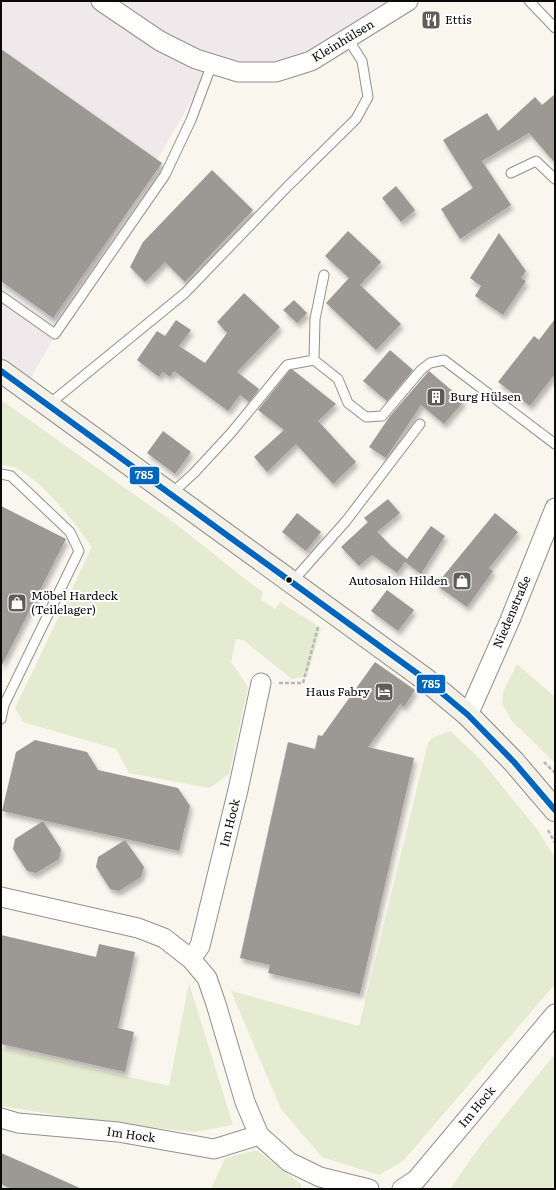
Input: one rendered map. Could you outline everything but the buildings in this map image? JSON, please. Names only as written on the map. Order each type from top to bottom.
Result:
[{"type":"main road","points":[[1,371],[425,679],[468,715],[514,762],[555,810]]},
{"type":"street","name":"Kleinhülsen","points":[[102,1],[160,41],[196,59],[238,72],[276,72],[311,61],[408,1]]},
{"type":"street","name":"Niedenstraße","points":[[468,715],[510,620],[555,508]]},
{"type":"street","name":"Im Hock","points":[[191,959],[200,946],[238,790],[261,683]]},
{"type":"street","points":[[1,897],[138,928],[164,938],[191,959],[207,978],[245,1102],[259,1135],[290,1162],[320,1176],[368,1189]]},
{"type":"street","name":"Im Hock","points":[[402,1189],[416,1180],[553,1018]]},
{"type":"street","name":"Im Hock","points":[[1,1118],[18,1123],[118,1132],[214,1149],[259,1135]]},
{"type":"lane","points":[[528,1],[555,28]]},
{"type":"lane","points":[[48,405],[185,293],[287,187],[356,119],[368,97],[362,61],[348,39]]},
{"type":"lane","points":[[1,296],[55,334],[165,175],[191,120],[212,64]]},
{"type":"lane","points":[[511,173],[536,161],[555,178]]},
{"type":"lane","points":[[314,360],[315,319],[324,275]]},
{"type":"lane","points":[[171,494],[194,473],[231,433],[287,365],[314,360],[338,378],[348,403],[366,417],[382,416],[421,370],[430,363],[444,360],[555,444]]},
{"type":"lane","points":[[292,582],[346,521],[420,424]]},
{"type":"lane","points":[[1,474],[11,476],[70,532],[79,551],[4,705],[1,719]]},
{"type":"path","points":[[303,683],[320,621]]},
{"type":"shaded area","points":[[1,1],[398,1],[282,75],[208,72],[27,384],[1,368]]},
{"type":"green space","points":[[1,400],[176,524],[263,592],[261,600],[275,609],[280,602],[321,628],[307,676],[292,679],[243,640],[236,639],[231,662],[248,687],[229,774],[209,788],[129,773],[116,749],[23,722],[15,708],[92,547],[58,503],[37,483],[16,468],[1,465]]},
{"type":"green space","points":[[517,664],[555,697],[555,763],[512,721],[502,704],[503,692]]},
{"type":"green space","points":[[450,731],[480,759],[537,829],[555,858],[555,984],[403,1161],[379,1175],[322,1157],[281,1109],[231,991],[359,1026],[428,743],[432,738]]},
{"type":"green space","points":[[189,983],[233,1125],[194,1132],[93,1121],[1,1106],[1,1048],[169,1086]]},
{"type":"green space","points":[[555,1054],[555,1189],[450,1189],[480,1146]]},
{"type":"green space","points":[[256,1150],[301,1184],[301,1189],[211,1189],[225,1158]]},
{"type":"transit line","name":"785","points":[[1,371],[425,679],[468,715],[514,762],[555,810]]},
{"type":"place","name":"Ettis","points":[[431,20]]},
{"type":"place","name":"Burg Hülsen","points":[[436,397]]},
{"type":"place","name":"Autosalon Hilden","points":[[462,581]]},
{"type":"place","name":"Möbel Hardeck (Teilelager)","points":[[17,603]]},
{"type":"place","name":"Haus Fabry","points":[[384,692]]}]
